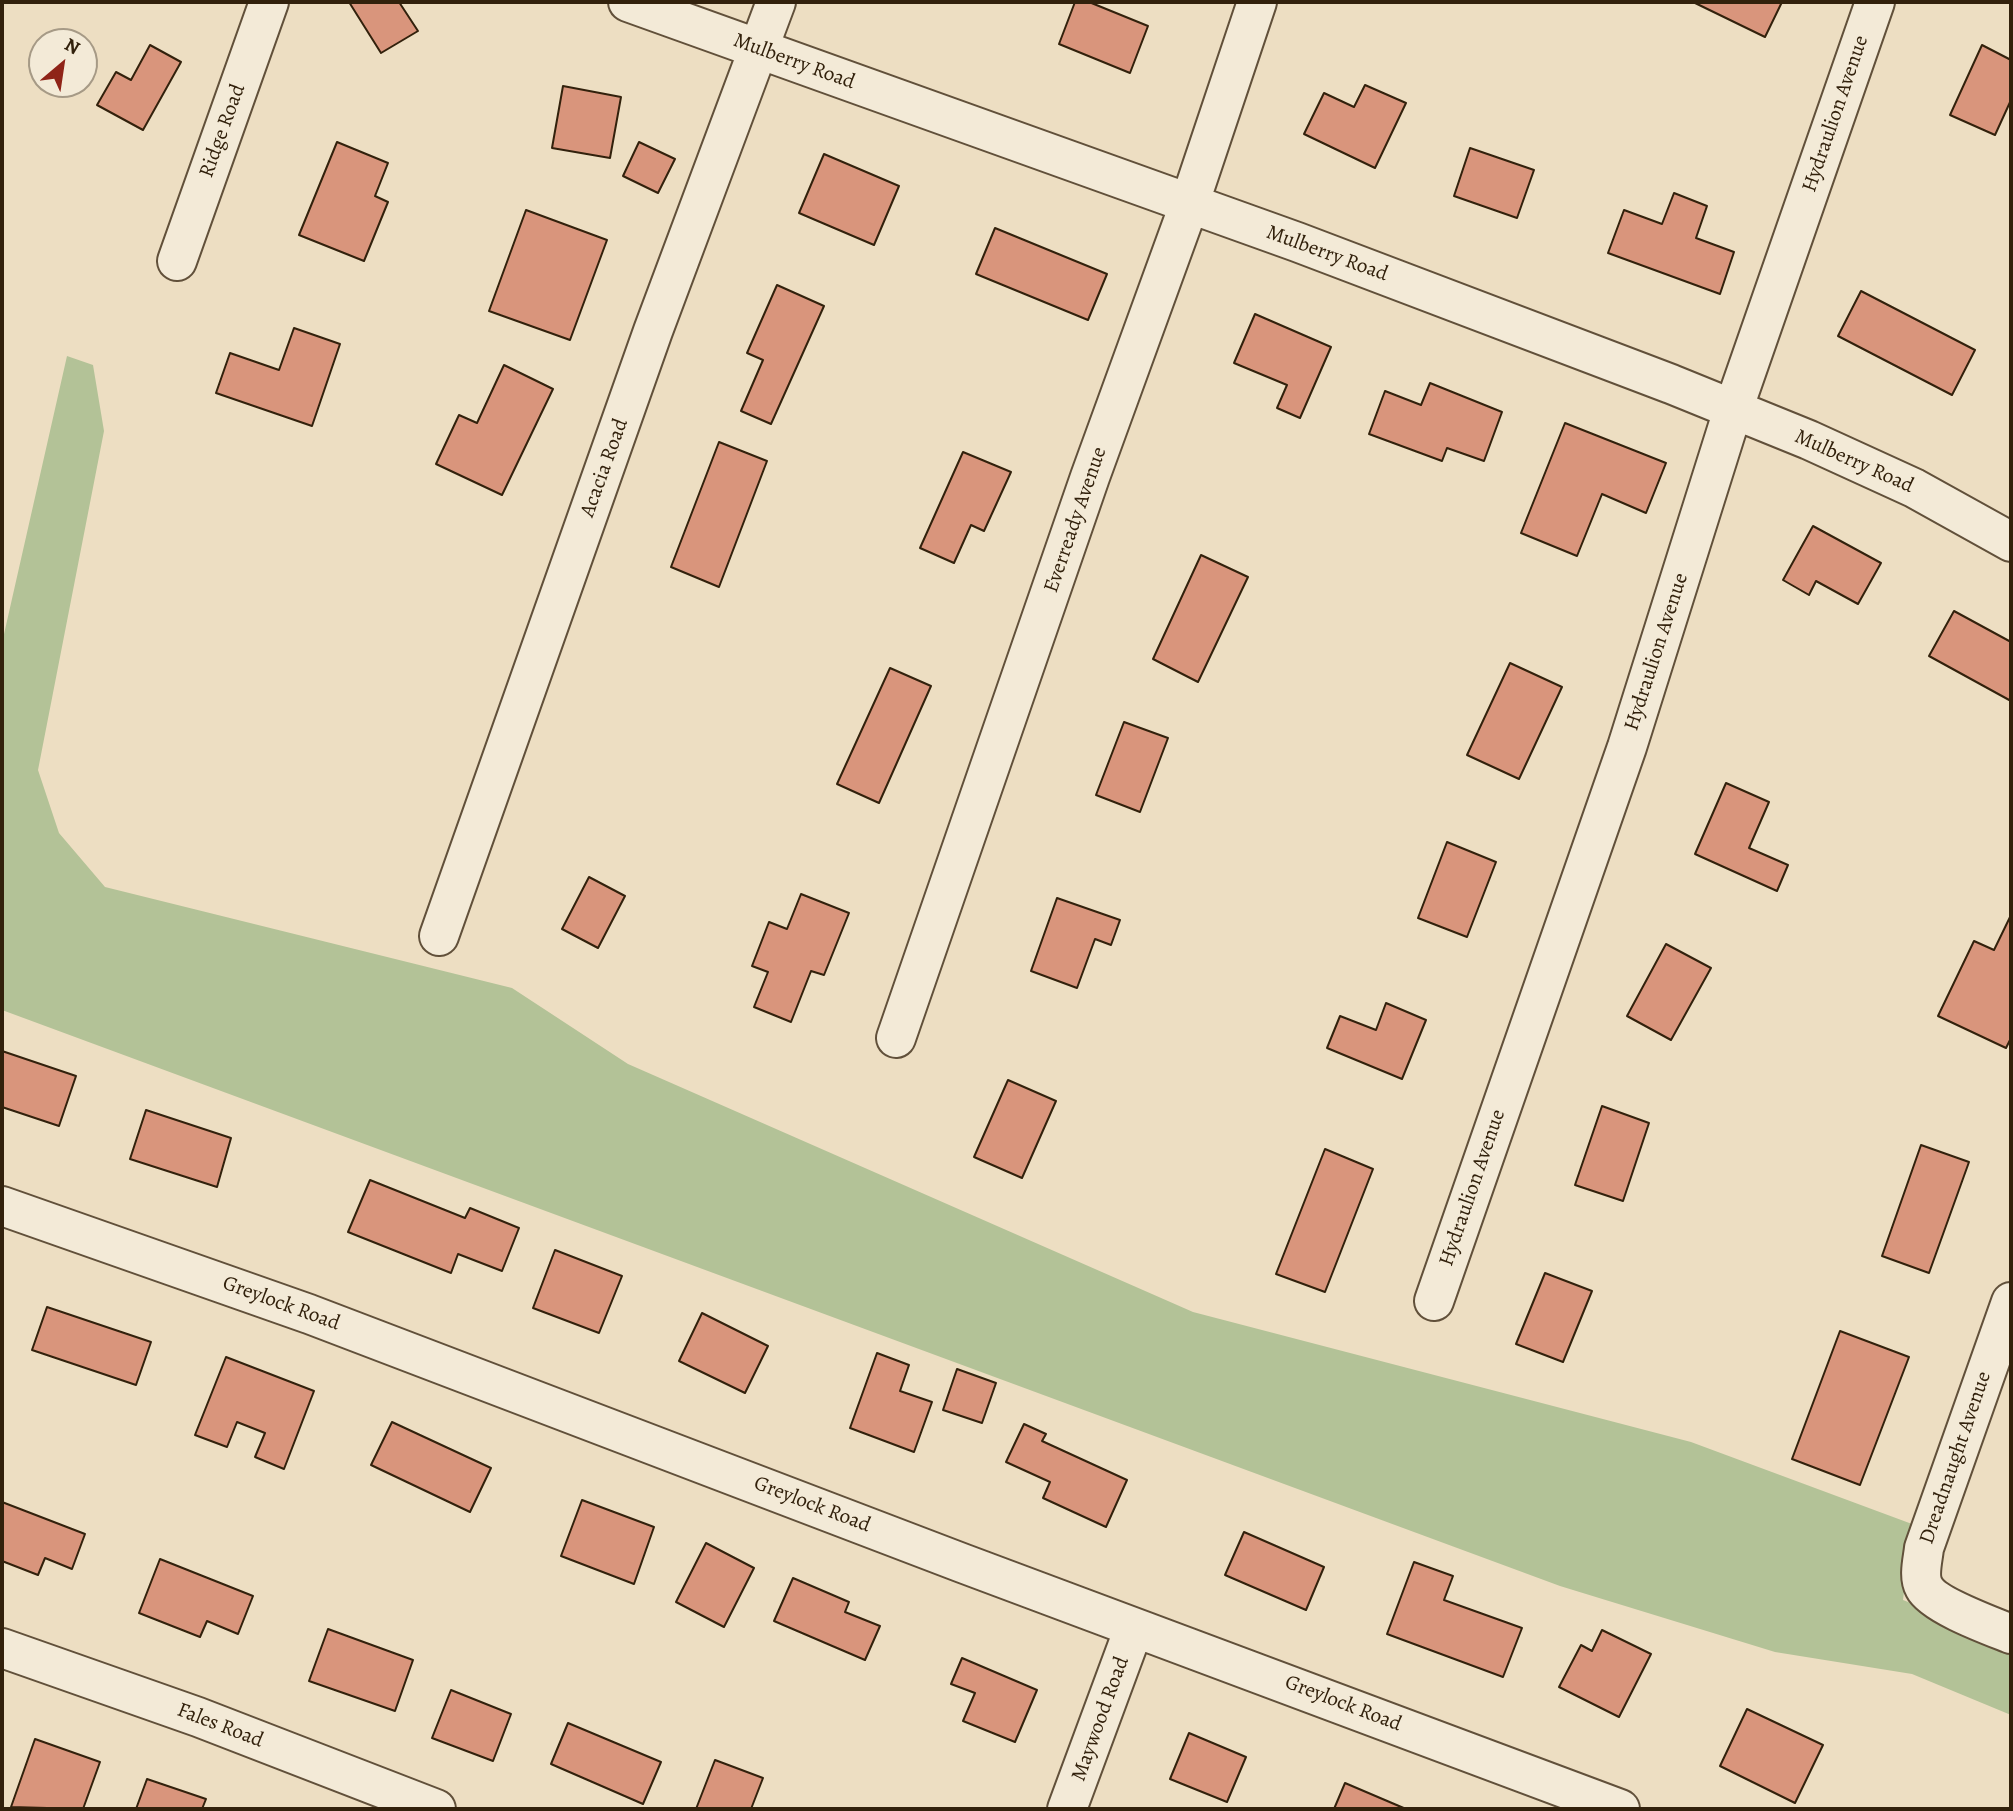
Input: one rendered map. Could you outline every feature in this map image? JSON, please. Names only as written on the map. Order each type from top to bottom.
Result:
[{"type":"street","name":"Ridge Road","points":[[177,261],[269,2]]},
{"type":"street","name":"Mulberry Road","points":[[628,2],[1297,242],[1733,410],[1809,440],[1914,488],[2011,542]]},
{"type":"street","name":"Acacia Road","points":[[439,936],[653,331],[776,2]]},
{"type":"street","name":"Everready Avenue","points":[[896,1038],[1095,464],[1189,205],[1257,2]]},
{"type":"street","name":"Hydraulion Avenue","points":[[1434,1301],[1627,747],[1733,410],[1875,2]]},
{"type":"street","name":"Greylock Road","points":[[2,1206],[309,1314],[1134,1628],[1620,1809]]},
{"type":"street","name":"Dreadnaught Avenue","points":[[2011,1302],[1924,1548],[1921,1576],[1924,1587],[1936,1600],[2011,1634]]},
{"type":"street","name":"Maywood Road","points":[[1067,1809],[1134,1628]]},
{"type":"street","name":"Fales Road","points":[[2,1648],[198,1717],[436,1809]]},
{"type":"green space","points":[[67,356],[93,365],[104,431],[38,770],[59,833],[105,887],[512,988],[628,1064],[1193,1312],[1691,1442],[1912,1524],[1903,1600],[2011,1642],[2011,1715],[1912,1674],[1775,1652],[1560,1586],[2,1010],[2,643]]},
{"type":"building","points":[[349,2],[399,2],[418,31],[381,53]]},
{"type":"building","points":[[1075,2],[1089,2],[1148,26],[1130,73],[1059,44]]},
{"type":"building","points":[[1693,2],[1782,2],[1765,37]]},
{"type":"building","points":[[150,45],[181,62],[143,130],[97,105],[116,72],[131,80]]},
{"type":"building","points":[[1982,45],[2011,60],[2011,100],[1995,135],[1950,115]]},
{"type":"building","points":[[1365,85],[1406,103],[1375,168],[1304,134],[1324,93],[1354,107]]},
{"type":"building","points":[[563,86],[621,97],[610,158],[552,148]]},
{"type":"building","points":[[337,142],[388,163],[375,196],[388,202],[364,261],[299,235]]},
{"type":"building","points":[[639,142],[675,159],[658,193],[623,176]]},
{"type":"building","points":[[1470,148],[1534,170],[1517,218],[1454,196]]},
{"type":"building","points":[[824,154],[899,186],[874,245],[799,213]]},
{"type":"building","points":[[1674,193],[1707,206],[1696,238],[1734,252],[1720,294],[1608,253],[1624,210],[1662,224]]},
{"type":"building","points":[[526,210],[607,240],[570,340],[489,311]]},
{"type":"building","points":[[995,228],[1107,274],[1088,320],[976,274]]},
{"type":"building","points":[[777,285],[824,306],[771,424],[741,411],[763,360],[747,353]]},
{"type":"building","points":[[1861,291],[1975,350],[1952,395],[1838,336]]},
{"type":"building","points":[[1255,314],[1331,347],[1300,418],[1277,408],[1287,385],[1234,363]]},
{"type":"building","points":[[294,328],[340,344],[312,426],[216,393],[230,353],[279,370]]},
{"type":"building","points":[[504,365],[553,389],[502,495],[436,464],[459,415],[477,423]]},
{"type":"building","points":[[1430,383],[1502,412],[1484,461],[1447,448],[1442,461],[1369,434],[1385,391],[1421,405]]},
{"type":"building","points":[[1565,423],[1666,463],[1646,513],[1602,494],[1577,556],[1521,533]]},
{"type":"building","points":[[719,442],[767,461],[719,587],[671,567]]},
{"type":"building","points":[[963,452],[1011,472],[984,531],[971,525],[954,563],[920,548]]},
{"type":"building","points":[[1813,526],[1881,563],[1858,604],[1816,581],[1809,595],[1783,580]]},
{"type":"building","points":[[1201,555],[1248,577],[1198,682],[1153,659]]},
{"type":"building","points":[[1954,611],[2011,642],[2011,701],[1929,656]]},
{"type":"building","points":[[1510,663],[1562,687],[1519,779],[1467,755]]},
{"type":"building","points":[[890,668],[931,686],[879,803],[837,784]]},
{"type":"building","points":[[1124,722],[1168,738],[1140,812],[1096,795]]},
{"type":"building","points":[[1726,783],[1769,802],[1749,848],[1788,865],[1777,891],[1695,854]]},
{"type":"building","points":[[1447,842],[1496,862],[1467,937],[1418,918]]},
{"type":"building","points":[[589,877],[625,896],[598,948],[562,929]]},
{"type":"building","points":[[801,894],[849,913],[824,975],[811,971],[791,1022],[754,1007],[768,972],[752,966],[769,922],[787,929]]},
{"type":"building","points":[[1057,898],[1120,920],[1111,945],[1095,939],[1077,988],[1031,971]]},
{"type":"building","points":[[2011,915],[2011,1038],[2006,1048],[1938,1016],[1974,941],[1994,950]]},
{"type":"building","points":[[1666,944],[1711,968],[1671,1040],[1627,1016]]},
{"type":"building","points":[[1386,1003],[1426,1020],[1402,1079],[1327,1048],[1340,1016],[1376,1030]]},
{"type":"building","points":[[2,1051],[76,1076],[59,1126],[2,1107]]},
{"type":"building","points":[[1008,1080],[1056,1101],[1022,1178],[974,1157]]},
{"type":"building","points":[[1602,1106],[1649,1123],[1623,1201],[1575,1185]]},
{"type":"building","points":[[146,1110],[231,1138],[217,1187],[130,1159]]},
{"type":"building","points":[[1921,1145],[1969,1162],[1929,1273],[1882,1256]]},
{"type":"building","points":[[1325,1149],[1373,1169],[1325,1292],[1276,1274]]},
{"type":"building","points":[[370,1180],[465,1218],[470,1208],[519,1228],[502,1271],[458,1254],[451,1273],[348,1232]]},
{"type":"building","points":[[555,1250],[622,1276],[599,1333],[533,1308]]},
{"type":"building","points":[[1545,1273],[1592,1291],[1563,1362],[1516,1344]]},
{"type":"building","points":[[47,1307],[151,1342],[136,1385],[32,1350]]},
{"type":"building","points":[[702,1313],[768,1346],[745,1393],[679,1361]]},
{"type":"building","points":[[1840,1331],[1909,1357],[1860,1485],[1792,1459]]},
{"type":"building","points":[[877,1353],[909,1365],[900,1391],[932,1402],[914,1452],[850,1428]]},
{"type":"building","points":[[226,1357],[314,1391],[284,1469],[255,1457],[265,1433],[237,1422],[227,1447],[195,1435]]},
{"type":"building","points":[[957,1369],[996,1383],[982,1423],[943,1410]]},
{"type":"building","points":[[392,1422],[491,1468],[470,1512],[371,1465]]},
{"type":"building","points":[[1024,1424],[1046,1434],[1042,1441],[1127,1480],[1106,1527],[1043,1498],[1050,1482],[1006,1462]]},
{"type":"building","points":[[582,1500],[654,1527],[634,1584],[561,1556]]},
{"type":"building","points":[[2,1502],[85,1534],[72,1569],[45,1558],[38,1575],[2,1561]]},
{"type":"building","points":[[1244,1532],[1324,1567],[1306,1610],[1225,1575]]},
{"type":"building","points":[[706,1543],[754,1568],[724,1627],[676,1602]]},
{"type":"building","points":[[160,1559],[253,1596],[238,1634],[207,1621],[200,1637],[139,1613]]},
{"type":"building","points":[[1414,1562],[1453,1576],[1444,1600],[1522,1628],[1503,1677],[1387,1634]]},
{"type":"building","points":[[793,1578],[849,1602],[845,1612],[880,1626],[865,1660],[774,1621]]},
{"type":"building","points":[[328,1629],[413,1660],[395,1711],[309,1681]]},
{"type":"building","points":[[1602,1630],[1651,1654],[1619,1717],[1559,1687],[1581,1645],[1592,1651]]},
{"type":"building","points":[[962,1658],[1037,1690],[1015,1742],[963,1721],[975,1693],[951,1684]]},
{"type":"building","points":[[451,1690],[511,1714],[493,1761],[432,1738]]},
{"type":"building","points":[[1747,1709],[1823,1745],[1795,1803],[1720,1766]]},
{"type":"building","points":[[568,1723],[661,1762],[643,1804],[551,1764]]},
{"type":"building","points":[[1189,1733],[1246,1757],[1227,1802],[1170,1779]]},
{"type":"building","points":[[35,1739],[100,1762],[83,1809],[11,1807]]},
{"type":"building","points":[[715,1760],[763,1778],[751,1809],[696,1809]]},
{"type":"building","points":[[147,1779],[206,1799],[202,1809],[136,1809]]},
{"type":"building","points":[[1345,1783],[1406,1809],[1334,1809]]}]
